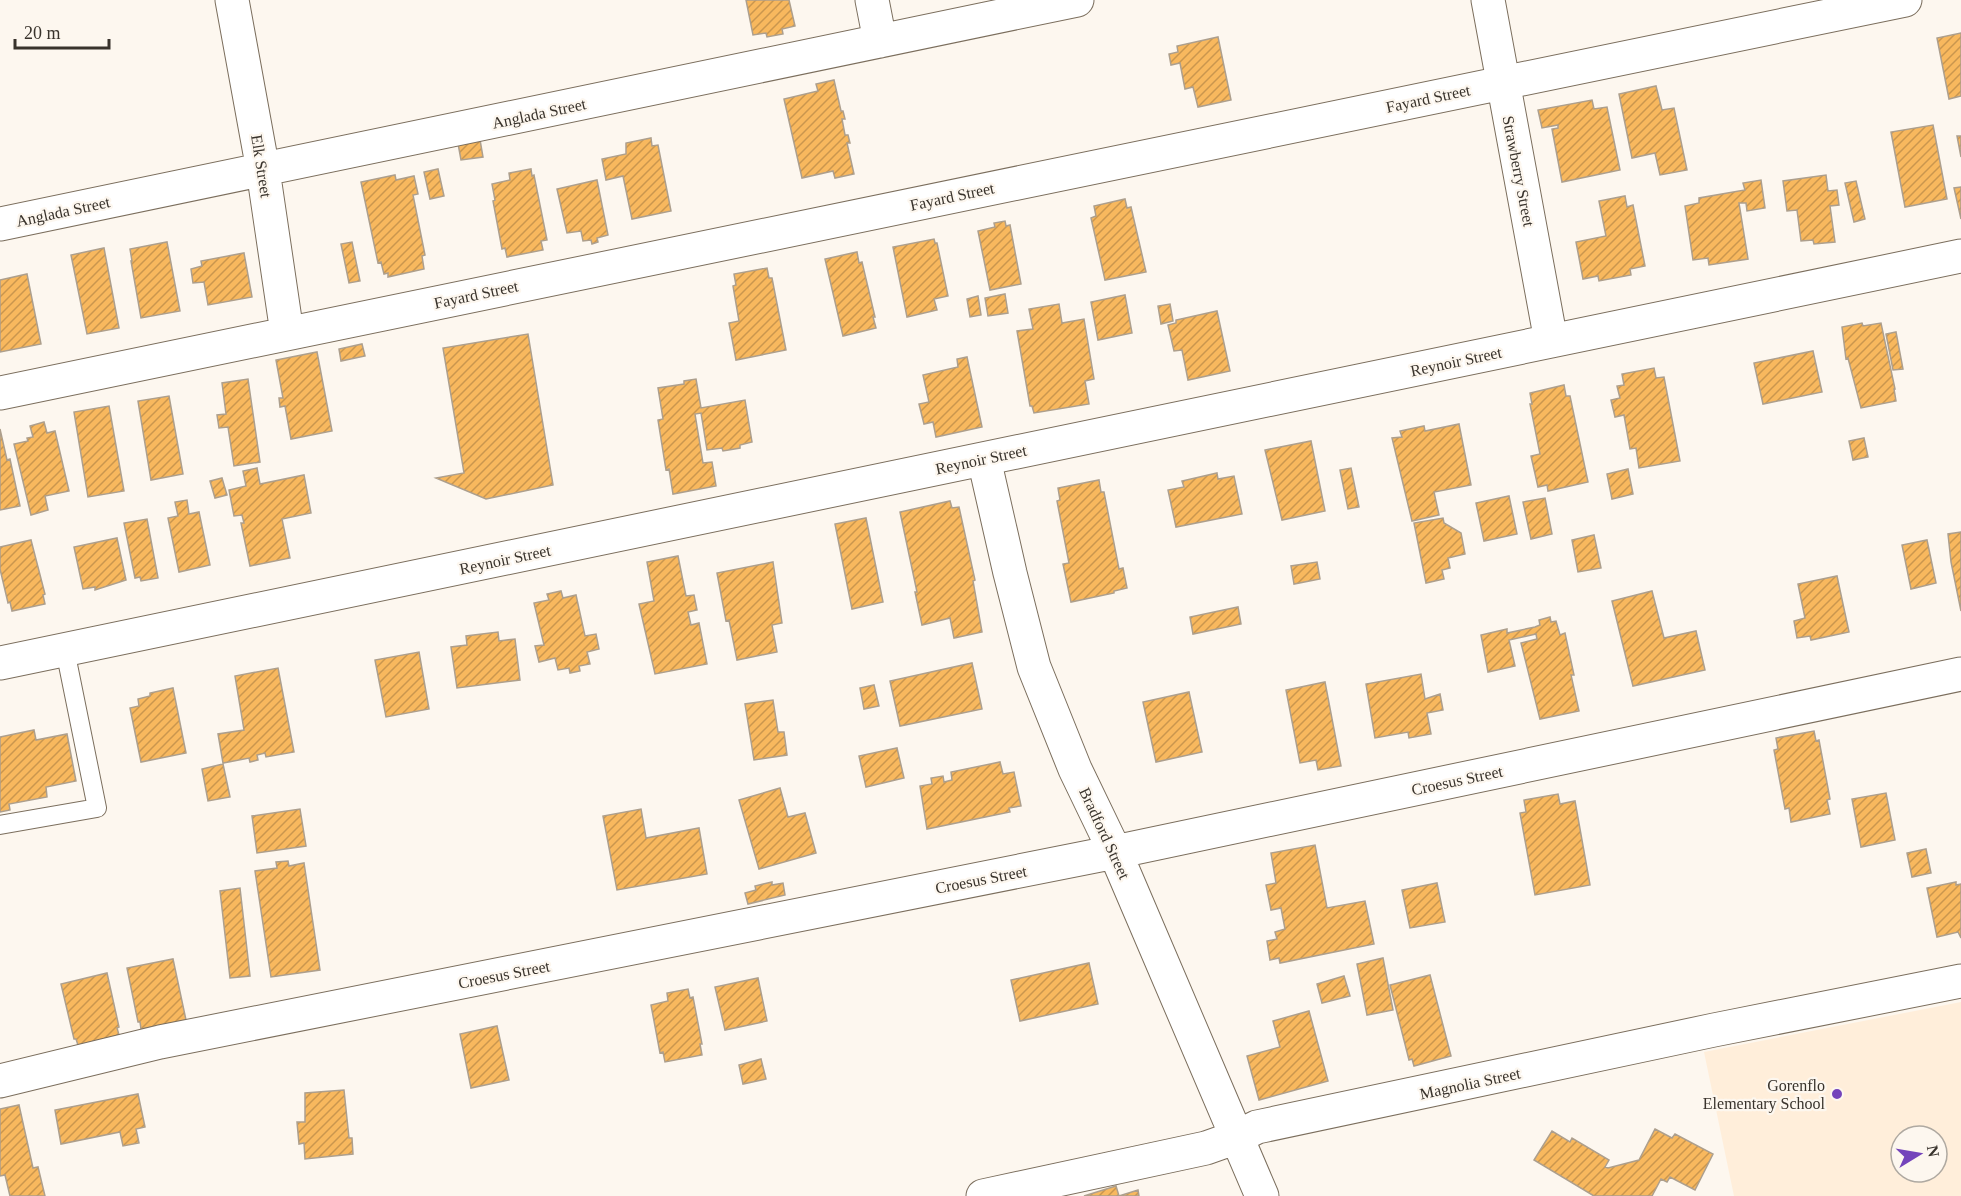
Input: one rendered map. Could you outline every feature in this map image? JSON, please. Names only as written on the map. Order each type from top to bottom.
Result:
[{"type":"street","name":"Elk Street","points":[[232,0],[263,170],[287,333]]},
{"type":"street","points":[[872,0],[880,41]]},
{"type":"street","name":"Anglada Street","points":[[0,224],[1077,0]]},
{"type":"street","name":"Strawberry Street","points":[[1488,0],[1551,341]]},
{"type":"street","name":"Fayard Street","points":[[0,393],[1905,0]]},
{"type":"street","name":"Reynoir Street","points":[[0,663],[1961,256]]},
{"type":"street","name":"Bradford Street","points":[[984,459],[1034,667],[1075,769],[1115,852],[1262,1196]]},
{"type":"street","name":"Croesus Street","points":[[0,1081],[160,1042],[1115,852],[1961,674]]},
{"type":"street","name":"Magnolia Street","points":[[983,1196],[1206,1148],[1238,1137],[1257,1127],[1714,1030],[1961,981]]},
{"type":"lane","points":[[0,825],[97,808],[65,650]]},
{"type":"shaded area","name":"Gorenflo Elementary School","points":[[1961,1002],[1961,1196],[1734,1196],[1704,1052]]},
{"type":"building","points":[[746,0],[789,0],[795,26],[782,29],[783,34],[767,37],[766,33],[753,35]]},
{"type":"building","points":[[1961,33],[1961,96],[1949,99],[1937,38]]},
{"type":"building","points":[[1218,37],[1231,100],[1198,107],[1193,87],[1185,89],[1180,63],[1171,65],[1169,54],[1178,52],[1177,46]]},
{"type":"building","points":[[834,80],[845,119],[842,119],[845,135],[848,135],[850,143],[847,143],[854,174],[835,178],[833,171],[802,178],[784,99],[818,91],[816,84]]},
{"type":"building","points":[[1656,86],[1662,110],[1674,108],[1687,170],[1660,175],[1655,153],[1632,158],[1619,94]]},
{"type":"building","points":[[1592,100],[1594,109],[1607,107],[1620,170],[1562,182],[1552,129],[1558,128],[1558,125],[1542,128],[1538,110]]},
{"type":"building","points":[[1933,125],[1947,199],[1905,207],[1891,132]]},
{"type":"building","points":[[479,134],[483,157],[461,160],[457,138]]},
{"type":"building","points":[[1957,136],[1961,136],[1961,157]]},
{"type":"building","points":[[651,138],[652,146],[658,145],[671,211],[632,219],[623,176],[606,180],[602,159],[626,154],[626,143]]},
{"type":"building","points":[[438,169],[444,196],[430,199],[424,172]]},
{"type":"building","points":[[531,169],[547,240],[541,241],[543,250],[507,257],[505,248],[502,249],[492,184],[510,180],[509,173]]},
{"type":"building","points":[[395,175],[396,180],[414,176],[418,194],[413,195],[425,255],[422,256],[424,269],[388,277],[388,273],[384,274],[381,262],[378,263],[361,182]]},
{"type":"building","points":[[1826,175],[1828,191],[1837,190],[1839,205],[1830,206],[1835,242],[1814,244],[1813,240],[1801,241],[1797,210],[1787,211],[1783,181]]},
{"type":"building","points":[[597,180],[608,235],[597,238],[598,242],[592,244],[591,240],[583,241],[581,231],[567,233],[557,189]]},
{"type":"building","points":[[1761,180],[1765,208],[1747,211],[1746,203],[1739,203],[1748,259],[1709,265],[1708,258],[1693,260],[1685,206],[1699,203],[1699,198],[1745,190],[1743,183]]},
{"type":"building","points":[[1856,181],[1865,219],[1854,222],[1845,183]]},
{"type":"building","points":[[1961,187],[1961,219],[1954,188]]},
{"type":"building","points":[[1625,196],[1627,207],[1633,205],[1645,266],[1630,269],[1631,275],[1599,281],[1598,276],[1583,279],[1576,242],[1606,236],[1599,201]]},
{"type":"building","points":[[1125,199],[1127,208],[1131,207],[1146,272],[1105,280],[1091,218],[1096,216],[1094,206]]},
{"type":"building","points":[[1005,221],[1006,226],[1010,225],[1021,284],[990,290],[978,231],[995,227],[994,223]]},
{"type":"building","points":[[934,239],[937,243],[948,296],[934,299],[937,310],[907,317],[893,247]]},
{"type":"building","points":[[167,242],[180,311],[141,318],[130,249]]},
{"type":"building","points":[[352,242],[360,281],[349,283],[341,244]]},
{"type":"building","points":[[104,248],[119,328],[87,334],[71,255]]},
{"type":"building","points":[[857,252],[859,263],[862,262],[876,328],[843,336],[825,259]]},
{"type":"building","points":[[244,253],[252,297],[208,305],[204,282],[193,283],[191,269],[202,266],[201,261]]},
{"type":"building","points":[[767,268],[769,278],[772,278],[786,350],[736,360],[729,323],[739,321],[733,286],[736,285],[734,274]]},
{"type":"building","points":[[27,274],[41,344],[0,352],[0,280]]},
{"type":"building","points":[[1005,294],[1008,313],[988,316],[985,298]]},
{"type":"building","points":[[1125,295],[1132,333],[1098,340],[1091,302]]},
{"type":"building","points":[[978,296],[981,315],[970,317],[967,299]]},
{"type":"building","points":[[1059,304],[1062,323],[1084,319],[1094,379],[1085,381],[1089,404],[1034,413],[1030,406],[1017,331],[1033,329],[1029,309]]},
{"type":"building","points":[[1170,304],[1173,321],[1161,324],[1158,306]]},
{"type":"building","points":[[1217,311],[1230,371],[1188,380],[1182,350],[1174,351],[1168,325],[1176,323],[1176,320]]},
{"type":"building","points":[[1862,323],[1863,326],[1881,323],[1896,401],[1861,408],[1848,358],[1846,359],[1842,327]]},
{"type":"building","points":[[1896,332],[1903,369],[1893,370],[1886,334]]},
{"type":"building","points":[[528,334],[553,485],[486,499],[436,478],[464,473],[443,348]]},
{"type":"building","points":[[362,344],[365,356],[341,361],[339,349]]},
{"type":"building","points":[[1813,351],[1822,392],[1763,404],[1754,363]]},
{"type":"building","points":[[317,352],[332,431],[291,439],[285,406],[280,407],[279,398],[283,398],[276,360]]},
{"type":"building","points":[[967,357],[982,427],[936,437],[933,422],[924,424],[919,404],[929,402],[923,375],[958,367],[957,359]]},
{"type":"building","points":[[1654,368],[1656,378],[1664,377],[1680,461],[1639,468],[1636,448],[1630,449],[1624,415],[1615,417],[1611,400],[1620,398],[1617,386],[1624,385],[1622,374]]},
{"type":"building","points":[[248,379],[260,462],[234,466],[228,427],[219,428],[217,415],[226,414],[222,383]]},
{"type":"building","points":[[696,379],[701,408],[745,400],[752,442],[740,445],[740,448],[723,451],[722,448],[707,450],[701,413],[695,414],[703,463],[712,462],[716,486],[673,494],[669,469],[666,470],[658,420],[663,419],[658,388],[684,384],[684,381]]},
{"type":"building","points":[[1564,385],[1566,396],[1570,396],[1588,482],[1548,491],[1547,485],[1538,487],[1531,456],[1540,454],[1530,393]]},
{"type":"building","points":[[169,396],[183,474],[151,480],[138,401]]},
{"type":"building","points":[[109,406],[124,491],[88,497],[74,412]]},
{"type":"building","points":[[44,422],[47,433],[55,431],[69,491],[45,496],[48,510],[31,515],[14,444],[28,441],[27,438],[33,437],[30,426]]},
{"type":"building","points":[[1459,424],[1471,485],[1434,492],[1439,515],[1412,521],[1392,438],[1402,437],[1400,431],[1424,426],[1425,431]]},
{"type":"building","points":[[0,429],[7,460],[10,459],[20,506],[0,510]]},
{"type":"building","points":[[1864,438],[1868,457],[1853,460],[1849,441]]},
{"type":"building","points":[[1311,441],[1325,511],[1282,520],[1265,450]]},
{"type":"building","points":[[257,468],[260,484],[304,475],[311,513],[282,519],[290,558],[250,566],[241,523],[244,523],[242,515],[234,516],[229,490],[246,486],[243,471]]},
{"type":"building","points":[[1351,468],[1359,507],[1348,509],[1340,470]]},
{"type":"building","points":[[1628,469],[1633,494],[1612,499],[1607,474]]},
{"type":"building","points":[[1217,473],[1218,479],[1234,476],[1242,514],[1176,527],[1168,490],[1184,487],[1182,481]]},
{"type":"building","points":[[222,478],[227,495],[215,498],[210,481]]},
{"type":"building","points":[[1099,480],[1101,492],[1104,492],[1119,569],[1123,568],[1127,588],[1071,602],[1063,564],[1069,563],[1057,501],[1060,500],[1058,488]]},
{"type":"building","points":[[1509,496],[1517,534],[1484,541],[1476,503]]},
{"type":"building","points":[[1545,498],[1552,534],[1531,539],[1523,502]]},
{"type":"building","points":[[187,500],[189,514],[199,512],[210,565],[179,572],[168,518],[178,516],[175,502]]},
{"type":"building","points":[[950,501],[952,508],[959,507],[975,580],[973,581],[982,632],[954,638],[950,618],[922,625],[900,512]]},
{"type":"building","points":[[866,518],[883,602],[852,609],[835,524]]},
{"type":"building","points":[[1443,518],[1444,523],[1461,533],[1465,554],[1448,558],[1450,568],[1442,570],[1444,579],[1426,583],[1414,523]]},
{"type":"building","points":[[147,519],[158,578],[141,581],[140,577],[135,578],[124,523]]},
{"type":"building","points":[[1961,532],[1961,611],[1948,534]]},
{"type":"building","points":[[1594,535],[1601,568],[1578,572],[1572,540]]},
{"type":"building","points":[[117,538],[126,580],[95,590],[95,587],[83,589],[74,547]]},
{"type":"building","points":[[31,540],[45,594],[43,595],[45,604],[12,611],[0,569],[0,547]]},
{"type":"building","points":[[1927,540],[1936,583],[1911,589],[1902,545]]},
{"type":"building","points":[[678,556],[686,596],[694,595],[697,610],[688,612],[691,625],[699,623],[707,664],[655,674],[639,604],[654,601],[647,562]]},
{"type":"building","points":[[773,562],[782,623],[772,625],[777,652],[737,660],[729,620],[726,621],[717,573]]},
{"type":"building","points":[[1317,562],[1320,579],[1294,584],[1291,566]]},
{"type":"building","points":[[1837,576],[1849,632],[1811,640],[1810,636],[1797,638],[1794,621],[1805,618],[1798,584]]},
{"type":"building","points":[[561,591],[563,598],[576,595],[585,636],[596,634],[599,649],[587,652],[590,664],[579,666],[580,671],[570,673],[569,668],[558,670],[555,658],[539,662],[535,646],[544,645],[534,603],[549,600],[547,594]]},
{"type":"building","points":[[1652,591],[1664,638],[1696,631],[1705,670],[1633,686],[1612,601]]},
{"type":"building","points":[[1238,607],[1241,624],[1193,634],[1190,617]]},
{"type":"building","points":[[1550,617],[1551,622],[1556,621],[1560,635],[1565,633],[1579,711],[1540,719],[1521,643],[1537,639],[1536,634],[1509,640],[1515,666],[1488,672],[1481,635],[1507,629],[1507,633],[1535,627],[1540,625],[1539,620]]},
{"type":"building","points":[[498,632],[499,641],[515,639],[520,680],[457,688],[451,647],[467,645],[466,636]]},
{"type":"building","points":[[419,652],[429,709],[386,717],[375,660]]},
{"type":"building","points":[[972,663],[982,709],[900,726],[890,681]]},
{"type":"building","points":[[278,668],[294,752],[266,757],[265,753],[257,755],[258,760],[250,762],[249,758],[223,763],[218,734],[244,730],[235,676]]},
{"type":"building","points":[[1421,674],[1425,699],[1440,694],[1443,710],[1427,713],[1431,734],[1409,738],[1408,732],[1375,738],[1366,684]]},
{"type":"building","points":[[1325,682],[1341,766],[1318,770],[1316,760],[1300,763],[1286,690]]},
{"type":"building","points":[[874,685],[879,706],[864,709],[860,688]]},
{"type":"building","points":[[173,688],[186,753],[141,762],[130,708],[139,706],[138,699],[150,696],[150,693]]},
{"type":"building","points":[[1189,692],[1202,752],[1156,762],[1143,702]]},
{"type":"building","points":[[773,700],[778,732],[784,732],[787,755],[754,760],[745,704]]},
{"type":"building","points":[[34,730],[36,740],[67,734],[76,781],[46,787],[47,797],[9,804],[10,810],[0,812],[0,737]]},
{"type":"building","points":[[1814,731],[1816,741],[1819,740],[1830,799],[1827,800],[1830,814],[1791,822],[1789,808],[1785,809],[1774,750],[1778,749],[1776,738]]},
{"type":"building","points":[[897,748],[904,778],[866,787],[859,756]]},
{"type":"building","points":[[1000,762],[1003,774],[1014,772],[1021,806],[1009,808],[1010,812],[927,829],[920,786],[932,784],[931,778],[943,776],[944,782],[952,780],[951,772]]},
{"type":"building","points":[[223,764],[230,797],[208,801],[202,769]]},
{"type":"building","points":[[780,788],[788,817],[805,813],[816,853],[759,869],[739,800]]},
{"type":"building","points":[[1886,793],[1895,840],[1861,847],[1852,799]]},
{"type":"building","points":[[1558,794],[1560,804],[1575,801],[1590,885],[1535,895],[1520,813],[1526,812],[1524,800]]},
{"type":"building","points":[[300,809],[306,846],[257,853],[252,816]]},
{"type":"building","points":[[641,809],[646,838],[699,828],[707,874],[617,890],[603,816]]},
{"type":"building","points":[[1315,845],[1327,908],[1365,901],[1374,944],[1280,963],[1279,958],[1270,960],[1267,941],[1277,939],[1275,932],[1285,929],[1281,908],[1271,910],[1266,885],[1276,883],[1271,853]]},
{"type":"building","points":[[1926,849],[1931,873],[1912,877],[1907,853]]},
{"type":"building","points":[[288,861],[289,866],[304,863],[320,970],[271,977],[255,871],[277,868],[276,862]]},
{"type":"building","points":[[772,882],[772,885],[783,883],[785,895],[748,904],[745,893],[756,890],[755,886]]},
{"type":"building","points":[[1956,882],[1956,885],[1961,884],[1961,938],[1958,932],[1937,937],[1927,888]]},
{"type":"building","points":[[1437,883],[1445,922],[1410,928],[1402,890]]},
{"type":"building","points":[[240,888],[250,976],[230,978],[220,891]]},
{"type":"building","points":[[1383,958],[1393,1010],[1367,1015],[1357,964]]},
{"type":"building","points":[[173,959],[186,1020],[141,1029],[127,968]]},
{"type":"building","points":[[1089,963],[1098,1004],[1020,1021],[1011,980]]},
{"type":"building","points":[[107,973],[119,1035],[78,1045],[74,1039],[61,984]]},
{"type":"building","points":[[1430,975],[1451,1056],[1414,1066],[1412,1059],[1409,1060],[1390,985]]},
{"type":"building","points":[[1344,976],[1350,996],[1322,1003],[1317,984]]},
{"type":"building","points":[[758,978],[767,1021],[725,1030],[715,987]]},
{"type":"building","points":[[688,989],[690,998],[693,997],[702,1055],[665,1062],[663,1052],[660,1053],[651,1005],[668,1001],[667,993]]},
{"type":"building","points":[[1309,1011],[1328,1081],[1259,1100],[1247,1056],[1280,1047],[1273,1021]]},
{"type":"building","points":[[497,1026],[509,1080],[471,1088],[460,1034]]},
{"type":"building","points":[[761,1059],[766,1079],[743,1084],[739,1065]]},
{"type":"building","points":[[344,1090],[353,1154],[305,1159],[304,1143],[299,1144],[297,1122],[305,1122],[305,1093]]},
{"type":"building","points":[[138,1094],[145,1127],[136,1129],[139,1143],[123,1146],[120,1132],[61,1144],[55,1110]]},
{"type":"building","points":[[19,1105],[33,1168],[38,1167],[45,1196],[10,1196],[5,1175],[0,1176],[0,1109]]},
{"type":"building","points":[[1655,1129],[1672,1138],[1675,1134],[1713,1154],[1695,1190],[1670,1177],[1667,1182],[1661,1179],[1652,1196],[1594,1196],[1534,1160],[1552,1131],[1570,1142],[1572,1138],[1609,1160],[1605,1167],[1608,1168],[1639,1160]]},
{"type":"building","points":[[1116,1186],[1119,1196],[1084,1196]]},
{"type":"building","points":[[1138,1190],[1139,1196],[1119,1196]]},
{"type":"place","name":"Gorenflo Elementary School","points":[[1837,1094]]}]
